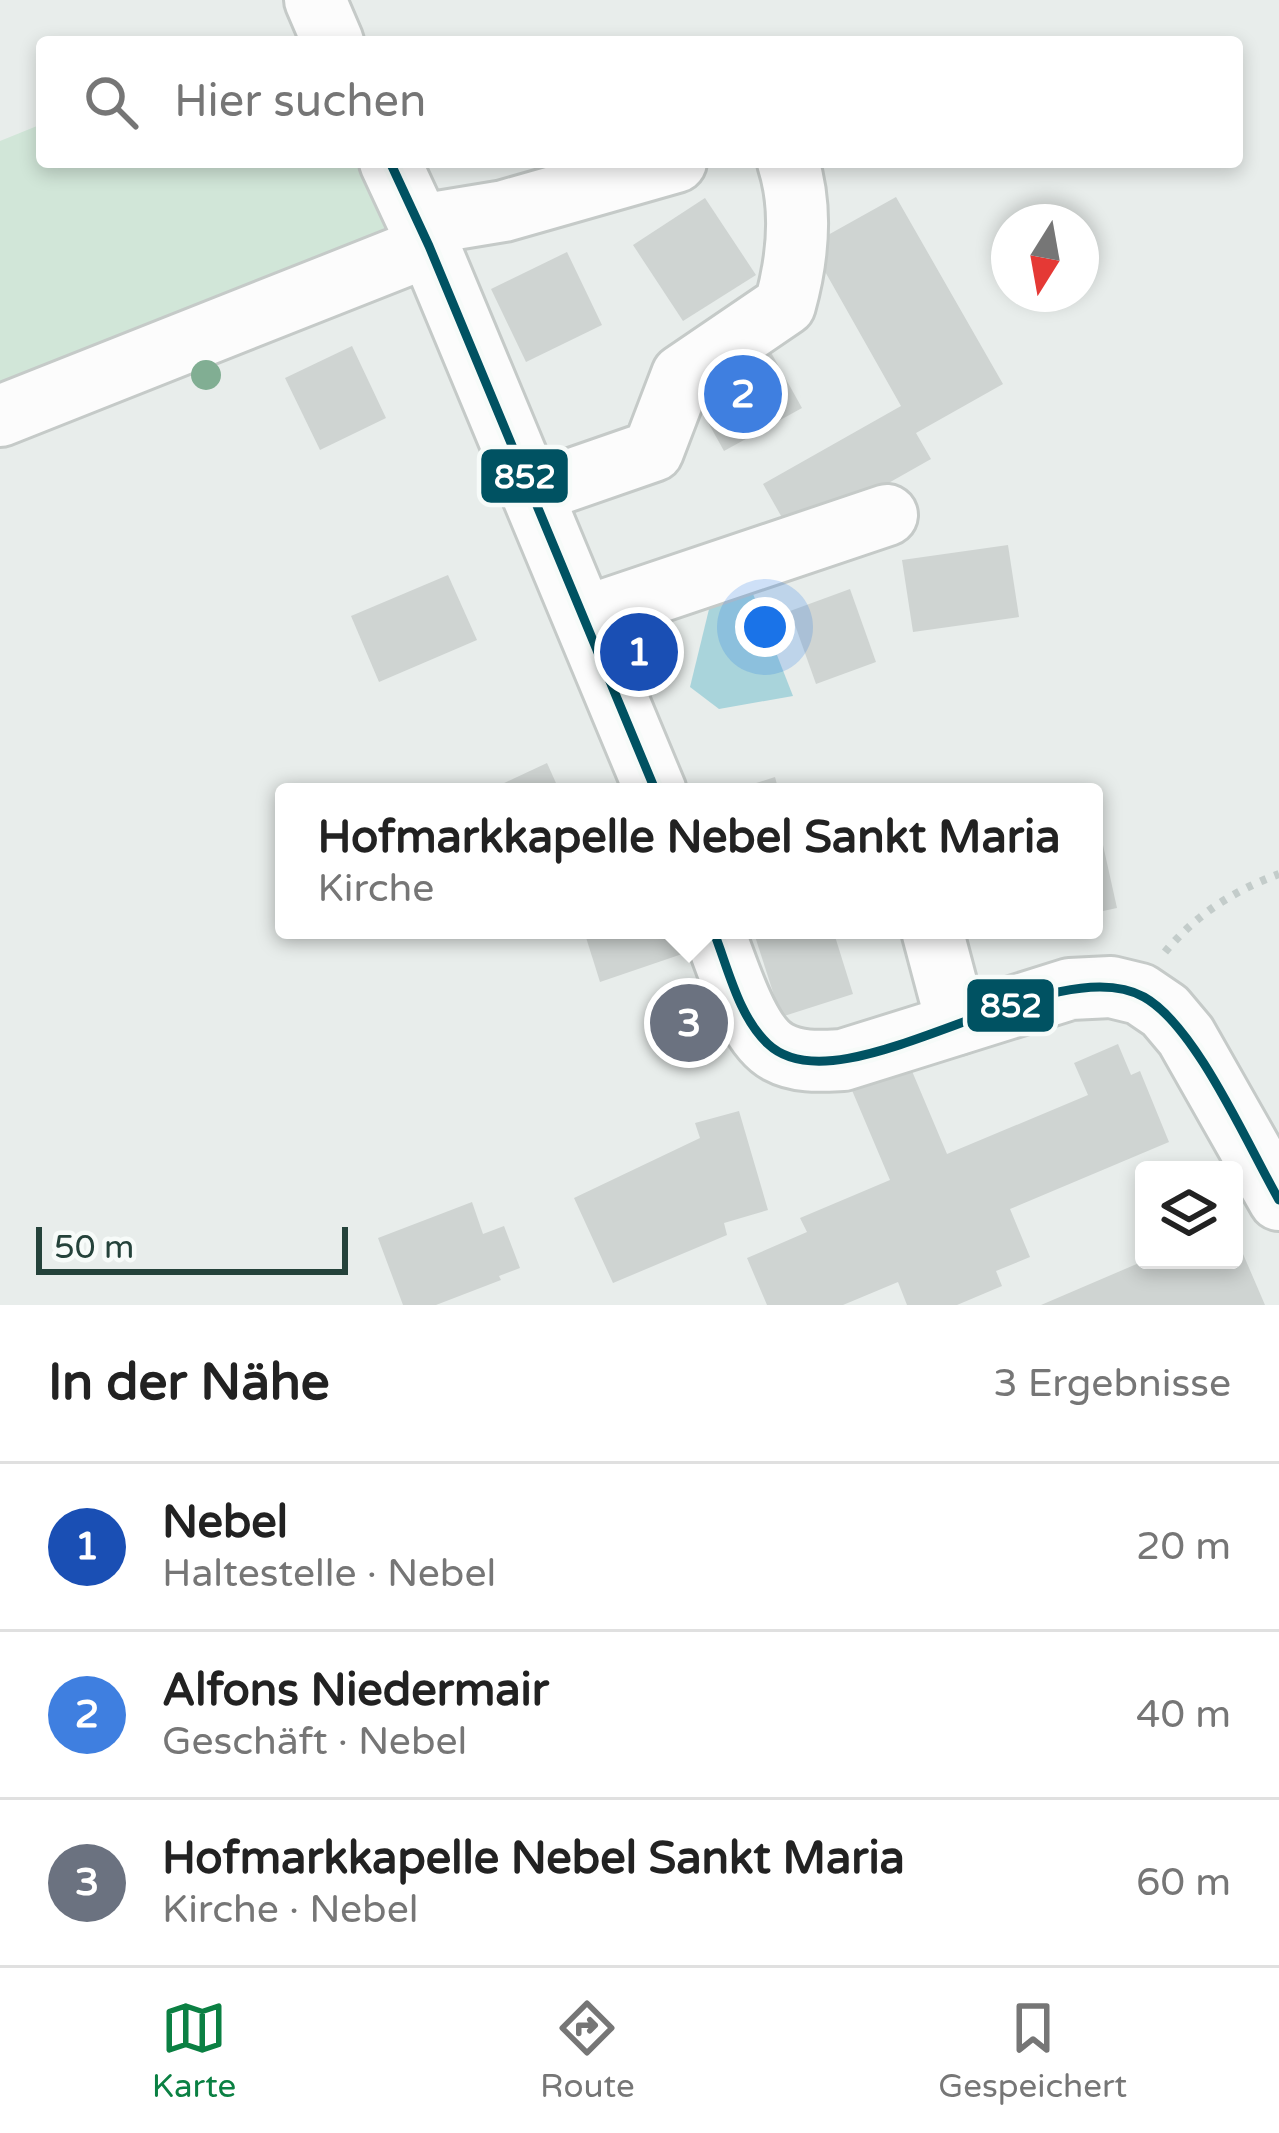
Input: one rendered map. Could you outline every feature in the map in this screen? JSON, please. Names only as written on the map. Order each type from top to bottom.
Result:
[{"type":"street","points":[[315,0],[330,36]]},
{"type":"street","points":[[393,168],[652,783]]},
{"type":"street","points":[[0,416],[424,236],[655,168]]},
{"type":"street","points":[[532,493],[653,451],[682,374],[785,305],[796,248],[799,194],[790,168]]},
{"type":"street","points":[[584,617],[887,515]]},
{"type":"street","points":[[717,939],[756,1032],[777,1052],[806,1061],[843,1060],[1070,989],[1111,987],[1140,994],[1165,1011],[1186,1036],[1279,1200]]},
{"type":"street","points":[[934,939],[957,1024]]},
{"type":"path","points":[[1140,994],[1185,928],[1236,890],[1279,874]]},
{"type":"green space","points":[[36,126],[36,168],[376,168],[392,234],[0,404],[0,141]]},
{"type":"water","points":[[748,581],[793,696],[719,709],[690,687],[711,601]]},
{"type":"building","points":[[896,197],[1003,384],[916,433],[931,459],[793,537],[763,484],[901,406],[810,245]]},
{"type":"building","points":[[705,198],[756,275],[683,321],[633,245]]},
{"type":"building","points":[[567,252],[602,325],[526,362],[491,289]]},
{"type":"building","points":[[763,338],[802,408],[724,451],[685,381]]},
{"type":"building","points":[[352,346],[386,418],[320,450],[285,378]]},
{"type":"building","points":[[1008,545],[1019,617],[913,632],[902,560]]},
{"type":"building","points":[[448,575],[477,640],[379,682],[351,616]]},
{"type":"building","points":[[850,589],[876,662],[816,684],[790,611]]},
{"type":"building","points":[[547,763],[556,783],[504,783]]},
{"type":"building","points":[[1103,845],[1117,908],[1103,911]]},
{"type":"building","points":[[587,939],[684,939],[688,952],[600,982]]},
{"type":"building","points":[[756,939],[836,939],[853,994],[781,1017]]},
{"type":"building","points":[[706,1003],[714,1030],[673,1044],[663,1017]]},
{"type":"building","points":[[1118,1044],[1131,1075],[1140,1071],[1169,1142],[1010,1209],[1030,1257],[996,1271],[1002,1286],[957,1305],[907,1305],[898,1282],[843,1305],[767,1305],[747,1258],[807,1232],[800,1218],[890,1180],[851,1088],[909,1064],[947,1154],[1088,1095],[1074,1063]]},
{"type":"building","points":[[739,1111],[768,1210],[724,1223],[727,1235],[613,1283],[574,1198],[700,1138],[695,1123]]},
{"type":"building","points":[[472,1202],[483,1234],[504,1226],[520,1268],[436,1305],[403,1305],[378,1238]]},
{"type":"building","points":[[1243,1254],[1265,1305],[1041,1305],[1135,1265],[1135,1269],[1243,1269]]},
{"type":"transit line","name":"852","points":[[393,168],[652,783]]},
{"type":"transit line","name":"852","points":[[716,939],[741,1005],[758,1033],[768,1044],[802,1060],[845,1059],[895,1046],[1057,992],[1104,987],[1144,997],[1183,1033],[1201,1060],[1279,1200]]},
{"type":"place","name":"Alfons Niedermair","points":[[743,394]]},
{"type":"place","name":"Nebel","points":[[639,652]]},
{"type":"place","name":"Hofmarkkapelle Nebel Sankt Maria","points":[[689,1023]]}]
